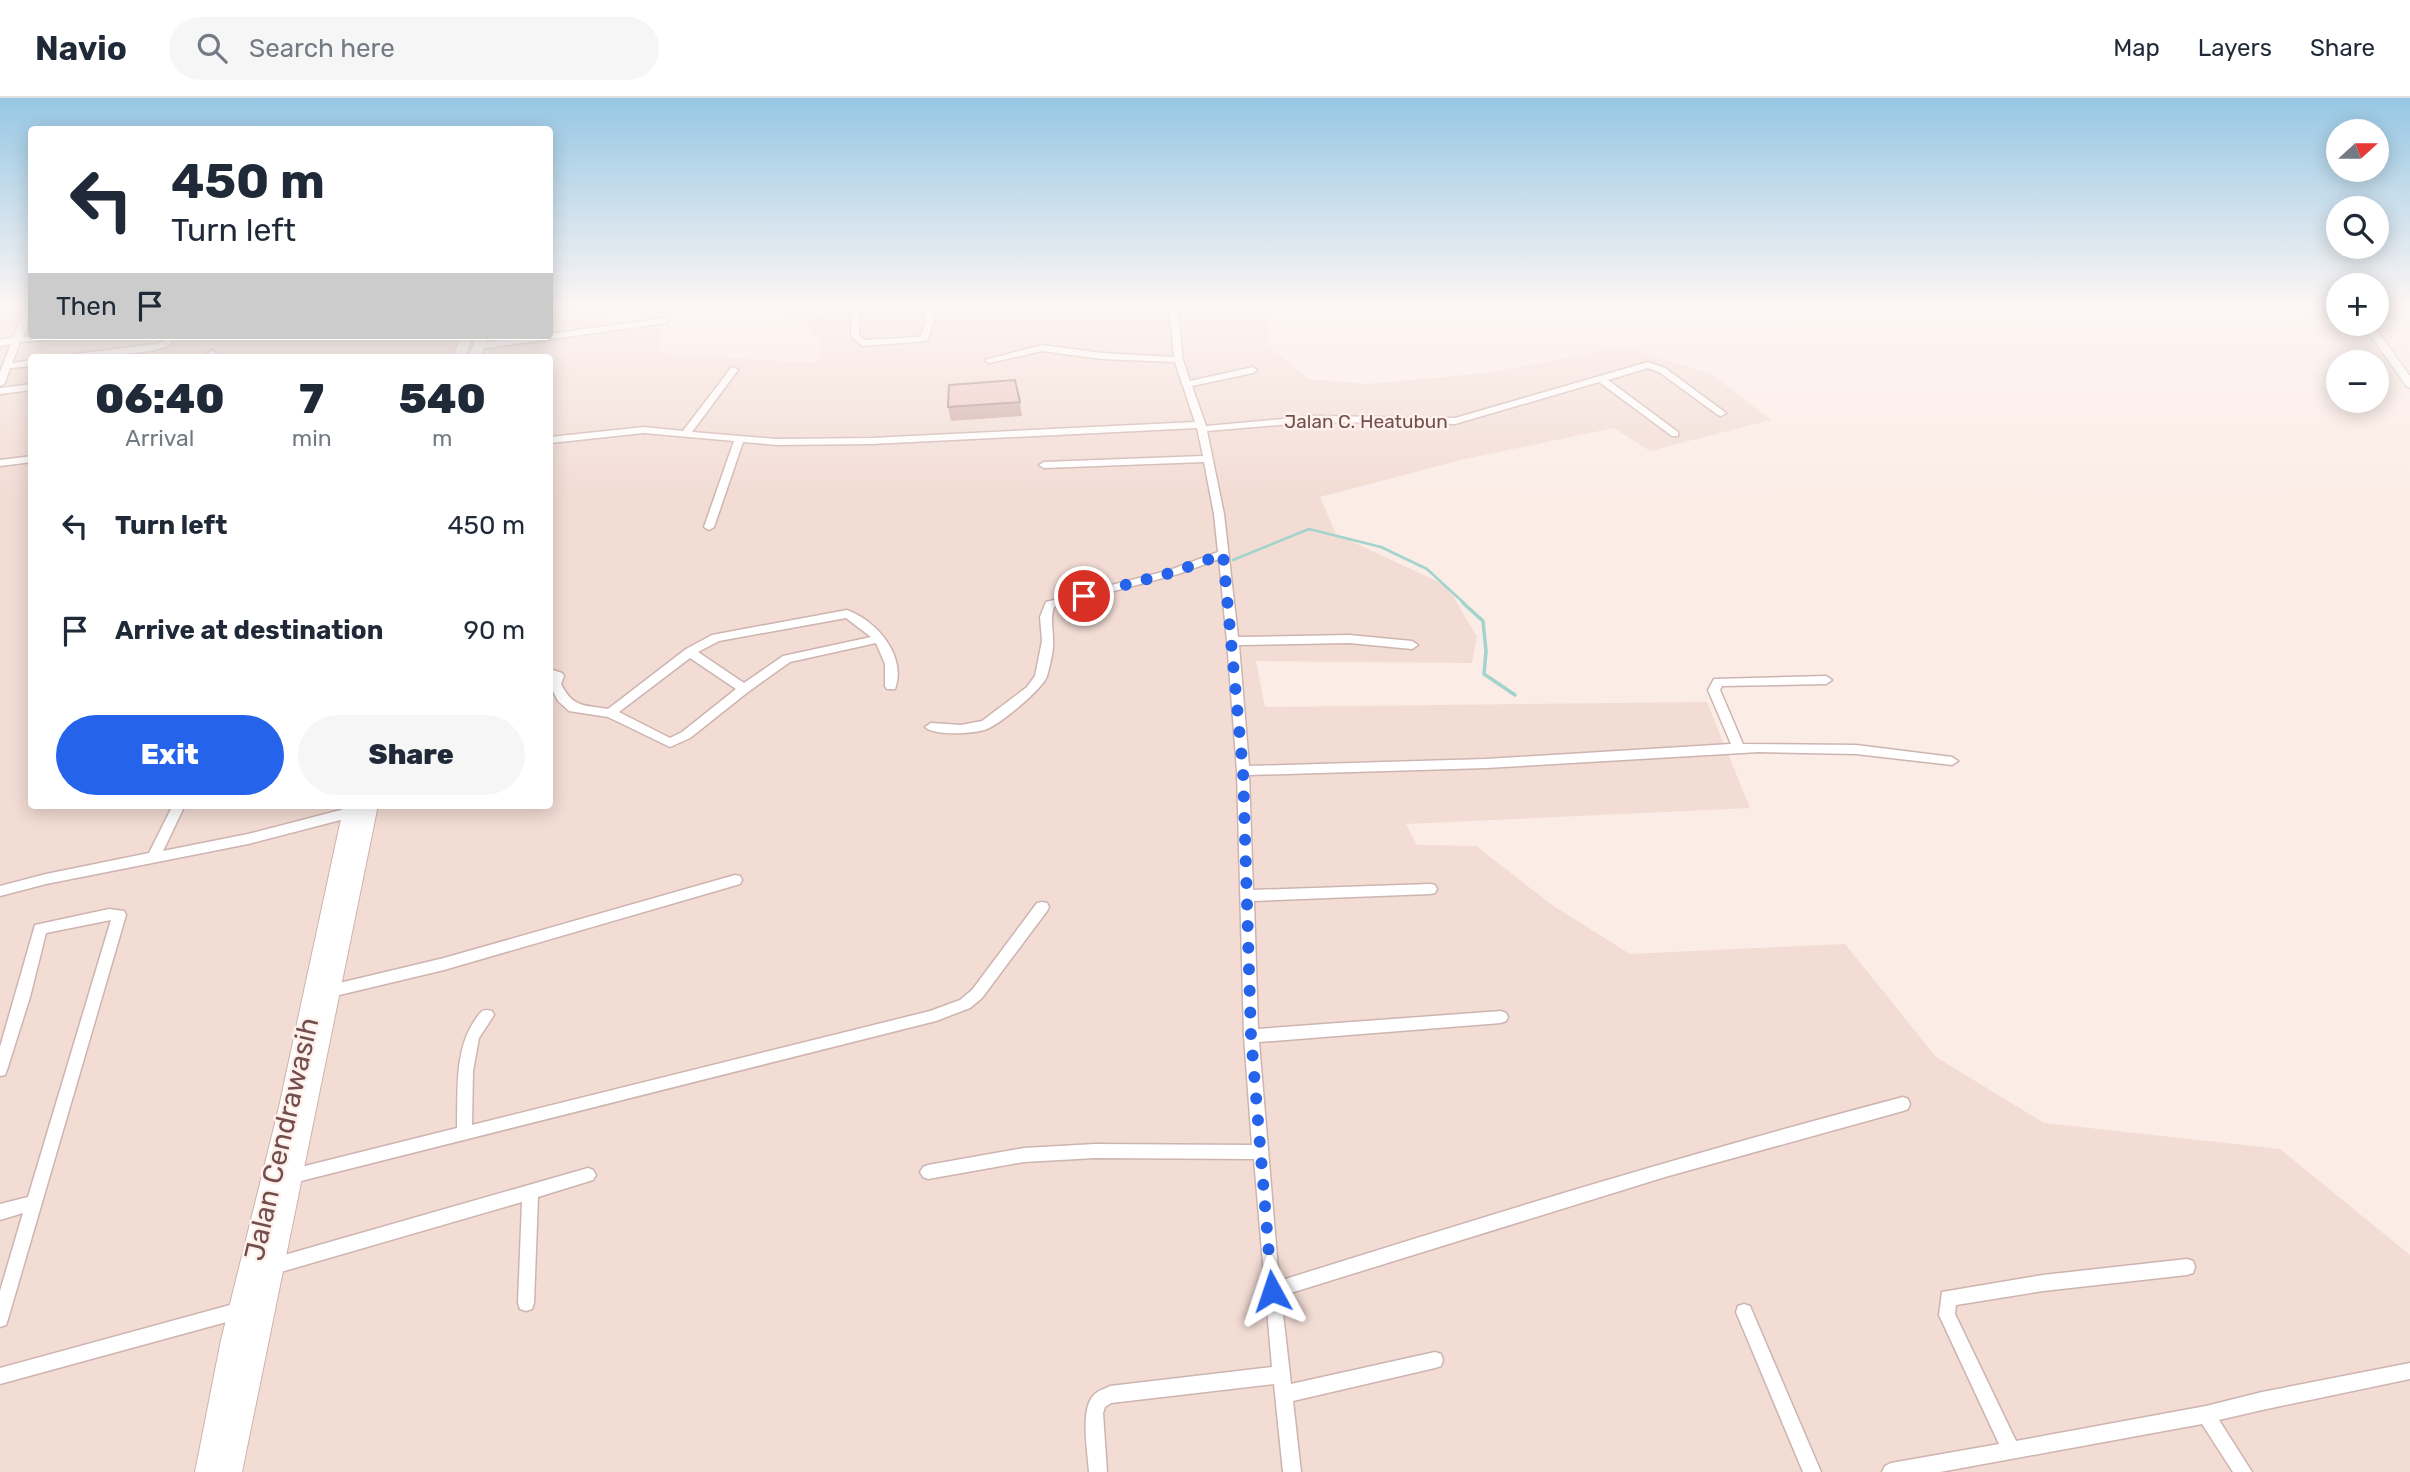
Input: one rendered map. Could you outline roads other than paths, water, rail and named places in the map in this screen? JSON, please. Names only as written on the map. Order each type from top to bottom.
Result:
[{"type":"main road","name":"Jalan Cendrawasih","points":[[229,1472],[331,991],[358,809]]},
{"type":"main road","name":"Jalan Cendrawasih","points":[[208,1472],[241,1310],[358,809]]},
{"type":"street","points":[[1182,369],[1209,459],[1233,641],[1243,771],[1251,1036],[1272,1291],[1292,1472]]},
{"type":"street","name":"Jalan C. Heatubun","points":[[553,440],[644,430],[777,442],[871,441],[1201,427],[1315,419],[1455,421],[1634,369]]},
{"type":"street","points":[[1660,369],[1721,413]]},
{"type":"street","points":[[2400,369],[2410,384]]},
{"type":"street","points":[[685,435],[734,370]]},
{"type":"street","points":[[1187,384],[1253,370]]},
{"type":"street","points":[[1601,379],[1675,434]]},
{"type":"street","points":[[0,391],[28,388]]},
{"type":"street","points":[[709,527],[739,440]]},
{"type":"street","points":[[0,463],[28,456]]},
{"type":"street","points":[[1044,465],[1209,459]]},
{"type":"street","points":[[931,727],[961,729],[985,725],[1031,690],[1041,677],[1048,641],[1045,617],[1050,606],[1174,572],[1223,554]]},
{"type":"street","points":[[610,713],[690,652],[716,638],[842,613],[861,622],[879,639],[892,663],[891,687]]},
{"type":"street","points":[[553,684],[573,708],[610,713],[655,738],[673,743],[787,659],[879,639]]},
{"type":"street","points":[[1233,641],[1349,639],[1412,645]]},
{"type":"street","points":[[690,652],[744,689]]},
{"type":"street","points":[[1739,748],[1714,690],[1718,682],[1826,680]]},
{"type":"street","points":[[1243,771],[1532,761],[1739,748],[1874,749],[1952,761]]},
{"type":"street","points":[[153,859],[177,809]]},
{"type":"street","points":[[0,891],[46,879],[248,839],[351,809]]},
{"type":"street","points":[[331,991],[443,964],[735,880]]},
{"type":"street","points":[[1248,896],[1430,889]]},
{"type":"street","points":[[293,1176],[931,1017],[957,1007],[977,994],[1042,907]]},
{"type":"street","points":[[0,1070],[23,997],[40,929],[108,914],[119,915],[33,1203],[5,1278],[0,1319]]},
{"type":"street","points":[[464,1133],[466,1071],[472,1036],[487,1015]]},
{"type":"street","points":[[1251,1036],[1501,1017]]},
{"type":"street","points":[[1272,1291],[1446,1234],[1753,1144],[1903,1104]]},
{"type":"street","points":[[928,1172],[1024,1155],[1095,1151],[1260,1152]]},
{"type":"street","points":[[274,1266],[589,1175]]},
{"type":"street","points":[[526,1303],[530,1192]]},
{"type":"street","points":[[0,1212],[33,1203]]},
{"type":"street","points":[[2011,1450],[1947,1315],[1948,1298],[2043,1283],[2187,1267]]},
{"type":"street","points":[[0,1376],[241,1310]]},
{"type":"street","points":[[1744,1312],[1812,1472]]},
{"type":"street","points":[[1282,1395],[1435,1360]]},
{"type":"street","points":[[1891,1472],[2206,1415],[2410,1371]]},
{"type":"street","points":[[1098,1472],[1094,1413],[1101,1399],[1110,1395],[1280,1375]]},
{"type":"street","points":[[2206,1415],[2243,1472]]},
{"type":"waterway","points":[[1233,560],[1309,529],[1381,547],[1427,569],[1465,604]]},
{"type":"waterway","points":[[1463,603],[1483,621],[1486,651],[1484,674],[1515,695]]}]
